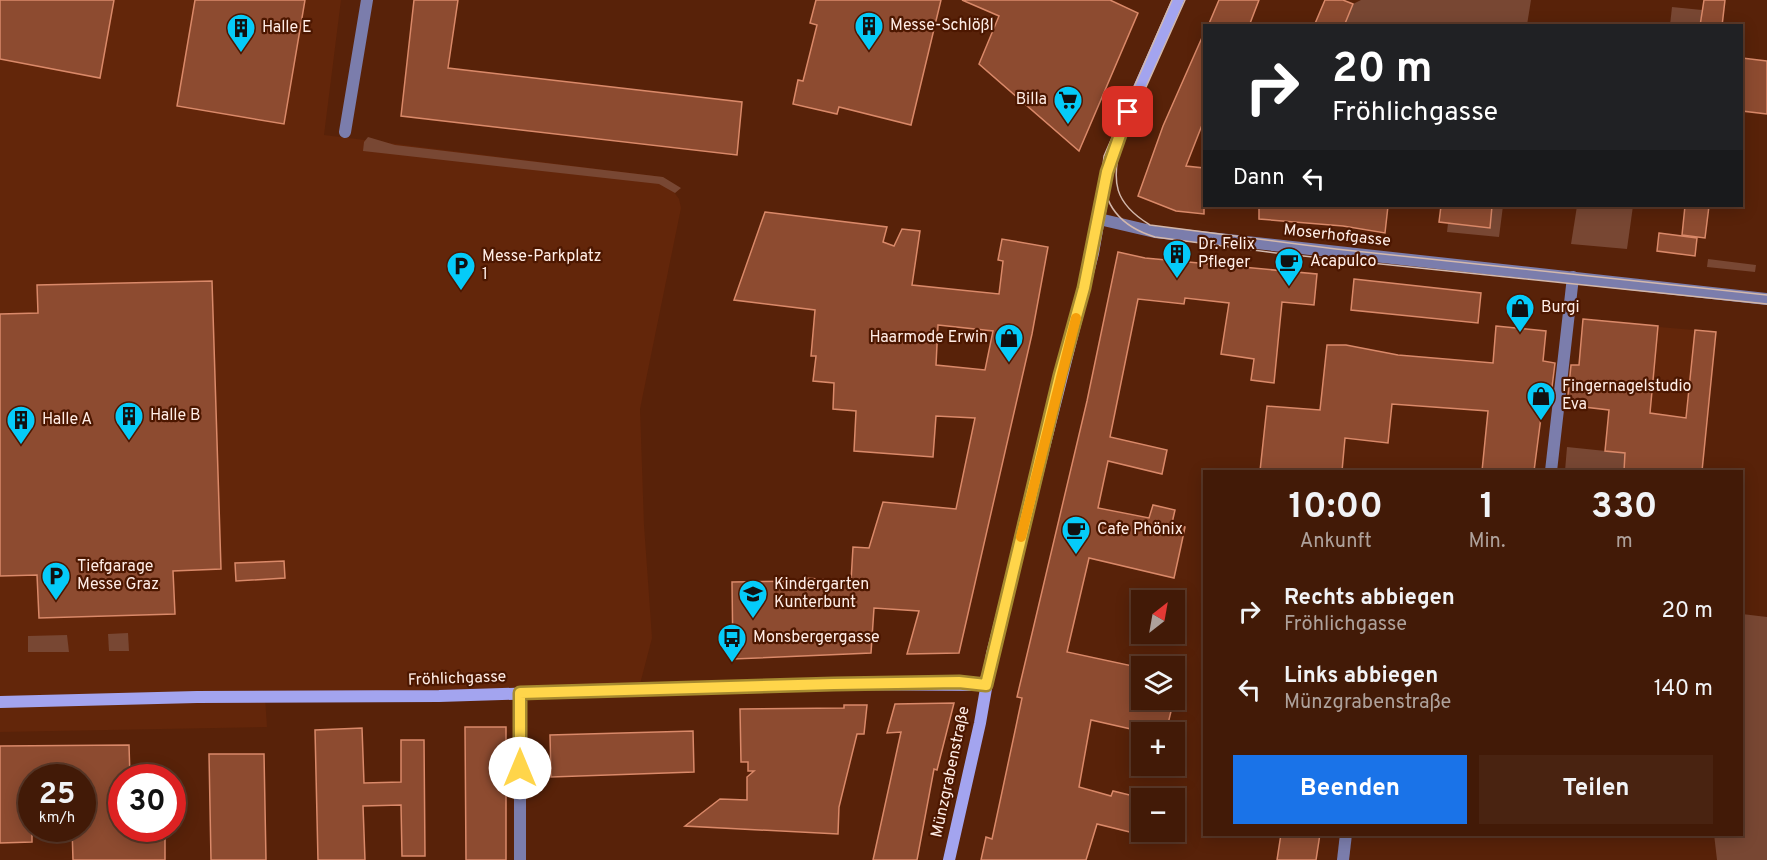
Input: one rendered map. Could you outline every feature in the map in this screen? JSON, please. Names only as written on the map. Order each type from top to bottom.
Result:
[{"type":"main road","name":"Münzgrabenstraße","points":[[949,860],[986,685],[1099,219],[1107,172],[1116,144],[1178,0]]},
{"type":"main road","name":"Fröhlichgasse","points":[[0,702],[520,693],[834,684],[959,682],[986,685]]},
{"type":"street","points":[[345,132],[367,0]]},
{"type":"street","name":"Moserhofgasse","points":[[1099,219],[1155,232],[1767,299]]},
{"type":"street","points":[[1551,470],[1573,278]]},
{"type":"street","points":[[520,693],[520,860]]},
{"type":"street","points":[[1343,860],[1346,836]]},
{"type":"shaded area","points":[[0,0],[341,0],[324,135],[663,177],[679,199],[681,208],[640,409],[644,525],[652,638],[639,688],[265,697],[267,727],[0,732]]},
{"type":"shaded area","points":[[1361,0],[1531,0],[1527,24],[1345,24],[1353,4]]},
{"type":"shaded area","points":[[1672,7],[1702,10],[1700,24],[1670,24]]},
{"type":"shaded area","points":[[368,137],[395,145],[663,177],[681,188],[675,193],[659,184],[363,151],[364,142]]},
{"type":"shaded area","points":[[1492,207],[1503,207],[1499,237],[1447,232],[1448,223],[1490,228]]},
{"type":"shaded area","points":[[1577,207],[1633,207],[1627,249],[1571,244]]},
{"type":"shaded area","points":[[1708,259],[1756,265],[1755,272],[1707,267]]},
{"type":"shaded area","points":[[1637,325],[1716,332],[1686,418],[1629,412]]},
{"type":"shaded area","points":[[1567,447],[1625,453],[1624,470],[1565,470]]},
{"type":"shaded area","points":[[1743,614],[1767,617],[1767,860],[1717,860],[1714,836],[1743,836]]},
{"type":"shaded area","points":[[128,633],[129,651],[109,651],[108,634]]},
{"type":"shaded area","points":[[67,635],[69,652],[28,652],[28,636]]},
{"type":"building","points":[[0,0],[114,0],[100,78],[0,59]]},
{"type":"building","name":"Halle E","points":[[195,0],[305,0],[284,124],[177,106]]},
{"type":"building","points":[[414,0],[458,0],[448,68],[742,102],[737,155],[401,116]]},
{"type":"building","name":"Messe-Schlößl","points":[[816,0],[941,0],[911,125],[839,107],[837,114],[793,104],[798,80],[803,81],[817,25],[810,23]]},
{"type":"building","points":[[962,0],[1110,0],[1138,13],[1079,151],[979,64],[999,16]]},
{"type":"building","points":[[1219,0],[1259,0],[1250,24],[1209,24]]},
{"type":"building","points":[[1325,0],[1343,0],[1353,4],[1345,24],[1315,24]]},
{"type":"building","points":[[1704,0],[1725,0],[1722,24],[1700,24]]},
{"type":"building","points":[[1203,35],[1203,123],[1186,166],[1203,168],[1204,214],[1176,211],[1138,196],[1163,126]]},
{"type":"building","points":[[1743,58],[1767,61],[1767,114],[1743,111]]},
{"type":"building","points":[[1259,207],[1388,207],[1385,233],[1343,226],[1259,219]]},
{"type":"building","points":[[1441,207],[1492,207],[1490,228],[1439,222]]},
{"type":"building","points":[[1685,207],[1709,207],[1705,238],[1682,235]]},
{"type":"building","points":[[765,212],[887,227],[883,242],[894,246],[902,229],[920,231],[912,285],[999,294],[1003,261],[998,260],[1002,239],[1048,247],[1032,334],[959,653],[907,654],[919,611],[874,608],[871,653],[733,659],[732,582],[805,581],[805,578],[851,581],[853,547],[869,548],[883,502],[956,509],[975,418],[936,416],[933,457],[854,451],[856,411],[833,409],[834,383],[813,381],[816,356],[811,356],[815,310],[734,300]],"holes":[[[938,325],[993,331],[985,370],[936,365]]]},
{"type":"building","points":[[1659,233],[1697,238],[1695,256],[1657,251]]},
{"type":"building","points":[[1118,252],[1145,258],[1317,274],[1314,305],[1282,302],[1274,383],[1251,380],[1254,359],[1221,354],[1229,303],[1185,298],[1184,304],[1138,299],[1110,437],[1167,450],[1162,474],[1108,461],[1098,508],[1149,518],[1153,505],[1175,510],[1172,523],[1185,527],[1174,578],[1089,558],[1067,652],[1131,666],[1131,710],[1171,710],[1168,722],[1131,722],[1131,729],[1091,720],[1079,787],[1111,796],[1113,791],[1131,795],[1131,832],[1097,824],[1086,860],[981,860],[986,837],[992,839],[1022,698],[1017,697],[1087,401]]},
{"type":"building","points":[[1354,279],[1481,293],[1478,323],[1351,310]]},
{"type":"building","name":"Halle B","points":[[212,281],[221,569],[173,571],[175,614],[39,618],[37,575],[0,576],[0,314],[38,313],[37,285]]},
{"type":"building","points":[[1583,319],[1658,326],[1650,413],[1686,418],[1695,330],[1716,332],[1702,470],[1624,470],[1625,453],[1605,451],[1609,410],[1567,405],[1571,365],[1579,365]]},
{"type":"building","points":[[1496,326],[1546,331],[1543,361],[1555,363],[1550,403],[1543,402],[1534,470],[1482,470],[1488,411],[1392,404],[1388,443],[1345,438],[1342,470],[1260,470],[1267,406],[1320,410],[1327,345],[1346,345],[1398,355],[1493,363]]},
{"type":"building","points":[[284,561],[285,578],[236,581],[235,563]]},
{"type":"building","points":[[954,703],[937,770],[934,769],[917,860],[873,860],[901,732],[887,733],[895,704]]},
{"type":"building","points":[[844,705],[867,705],[864,734],[857,734],[839,807],[838,834],[685,826],[720,799],[747,800],[747,777],[754,771],[748,771],[748,762],[741,762],[740,709],[844,708]]},
{"type":"building","points":[[465,727],[506,727],[506,860],[466,860]]},
{"type":"building","points":[[362,728],[364,783],[401,782],[401,740],[424,740],[425,856],[402,856],[401,805],[363,806],[365,860],[318,860],[315,730]]},
{"type":"building","points":[[693,731],[694,772],[551,777],[550,735]]},
{"type":"building","points":[[129,745],[130,764],[108,764],[108,842],[165,842],[165,860],[73,860],[72,842],[96,842],[96,764],[18,764],[18,842],[32,842],[0,843],[0,746]]},
{"type":"building","points":[[209,754],[264,754],[266,860],[211,860]]},
{"type":"building","points":[[1281,836],[1320,836],[1316,860],[1277,860]]},
{"type":"tram line","points":[[1172,0],[1104,156],[1104,185],[1112,208],[1129,225],[1141,232],[1155,237],[1284,254],[1767,304]]},
{"type":"tram line","points":[[1185,0],[1121,143],[1116,169],[1116,180],[1122,200],[1138,217],[1150,225],[1336,249],[1767,295]]},
{"type":"slow traffic","points":[[1021,537],[1076,318]]},
{"type":"place","name":"Messe-Schlößl","points":[[869,52]]},
{"type":"place","name":"Halle E","points":[[241,54]]},
{"type":"place","name":"Billa","points":[[1068,126]]},
{"type":"place","name":"Dr. Felix Pfleger","points":[[1177,280]]},
{"type":"place","name":"Acapulco","points":[[1289,288]]},
{"type":"place","name":"Messe-Parkplatz 1","points":[[461,292]]},
{"type":"place","name":"Burgi","points":[[1520,334]]},
{"type":"place","name":"Haarmode Erwin","points":[[1009,364]]},
{"type":"place","name":"Fingernagelstudio Eva","points":[[1541,422]]},
{"type":"place","name":"Halle B","points":[[129,442]]},
{"type":"place","name":"Halle A","points":[[21,446]]},
{"type":"place","name":"Cafe Phönix","points":[[1076,556]]},
{"type":"place","name":"Tiefgarage Messe Graz","points":[[56,602]]},
{"type":"place","name":"Kindergarten Kunterbunt","points":[[753,620]]},
{"type":"place","name":"Monsbergergasse","points":[[732,664]]},
{"type":"route","points":[[520,768],[520,693],[834,684],[959,682],[986,685],[1060,375],[1084,288],[1107,172],[1128,112]]}]
